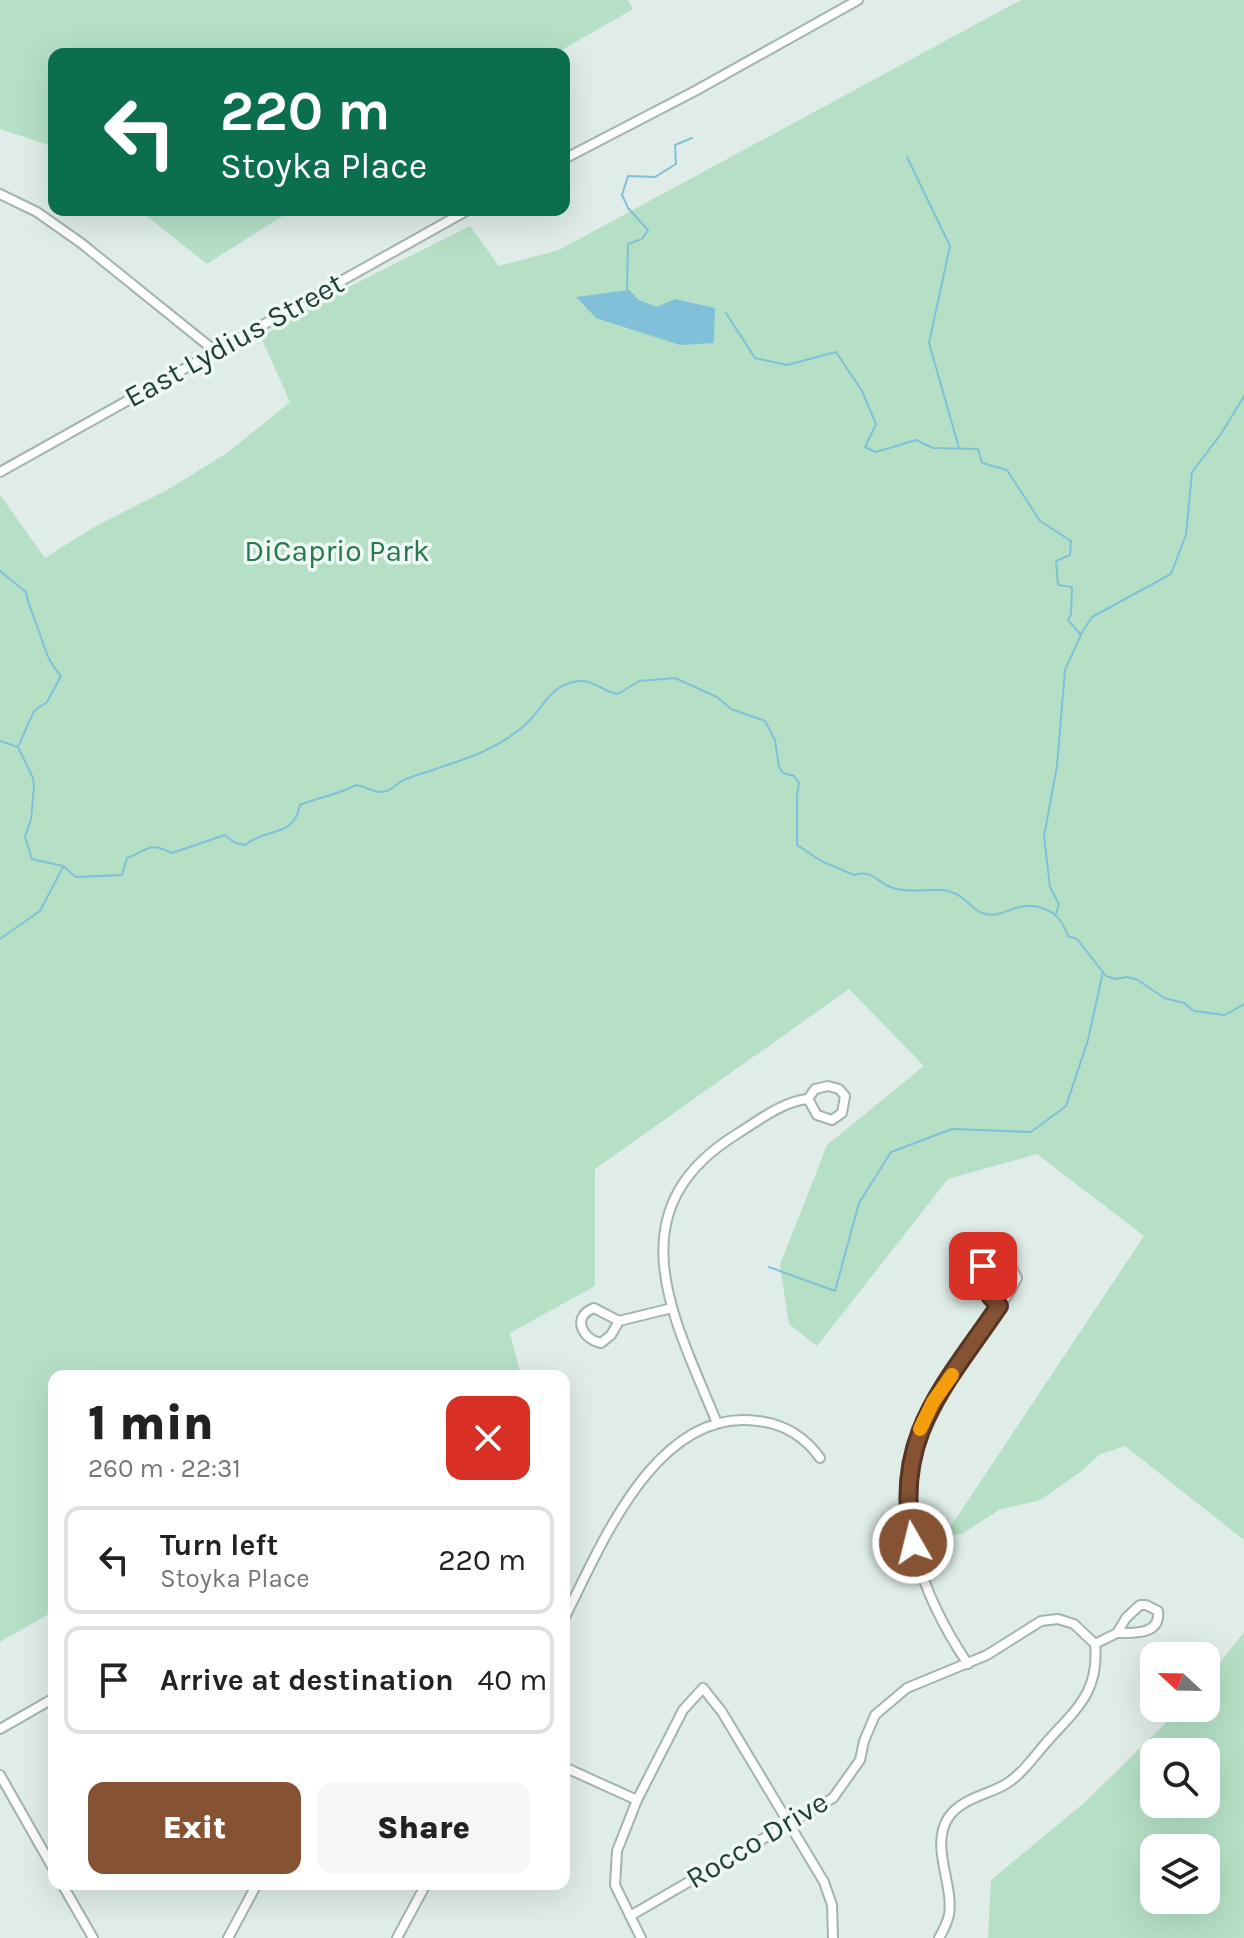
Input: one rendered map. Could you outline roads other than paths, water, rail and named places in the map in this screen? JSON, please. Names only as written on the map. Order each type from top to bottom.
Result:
[{"type":"street","points":[[570,156],[695,91],[858,0]]},
{"type":"street","points":[[0,194],[37,212],[81,243],[215,351]]},
{"type":"street","name":"East Lydius Street","points":[[0,472],[457,216]]},
{"type":"street","points":[[717,1423],[672,1308],[663,1273],[664,1240],[671,1210],[683,1187],[712,1151],[789,1103],[808,1099],[815,1089],[828,1086],[843,1092],[845,1106],[838,1117],[824,1119],[812,1109],[808,1099]]},
{"type":"street","points":[[968,1664],[951,1639],[920,1569],[908,1516],[908,1490],[918,1434],[933,1402],[999,1306],[1017,1278],[1013,1267],[993,1259],[983,1266],[980,1275],[982,1286],[999,1306]]},
{"type":"street","points":[[619,1321],[611,1335],[601,1343],[588,1338],[582,1330],[582,1318],[594,1308],[619,1321],[672,1308]]},
{"type":"street","points":[[570,1607],[641,1479],[663,1454],[695,1432],[717,1423],[749,1420],[780,1426],[797,1435],[820,1458]]},
{"type":"street","points":[[939,1938],[949,1914],[941,1843],[949,1817],[973,1798],[1006,1784],[1018,1774],[1077,1710],[1087,1697],[1093,1679],[1097,1661],[1095,1644],[1117,1633],[1152,1629],[1157,1624],[1158,1611],[1140,1605],[1126,1618],[1117,1633]]},
{"type":"street","name":"Rocco Drive","points":[[630,1916],[833,1798],[860,1760],[875,1715],[926,1678],[987,1655],[1041,1621],[1058,1619],[1074,1624],[1088,1634],[1095,1644]]},
{"type":"street","points":[[641,1938],[615,1885],[614,1866],[621,1837],[683,1710],[703,1688],[722,1712],[829,1894],[833,1938]]},
{"type":"street","points":[[0,1729],[48,1701]]},
{"type":"street","points":[[570,1770],[637,1800]]},
{"type":"street","points":[[0,1775],[48,1859]]},
{"type":"street","points":[[65,1890],[93,1938]]},
{"type":"street","points":[[228,1938],[254,1890]]},
{"type":"street","points":[[397,1938],[423,1890]]},
{"type":"water","points":[[629,290],[639,300],[657,307],[675,299],[715,308],[714,343],[680,345],[596,318],[576,297]]},
{"type":"waterway","points":[[627,290],[628,244],[642,239],[648,230],[628,208],[622,195],[628,176],[655,177],[676,164],[675,145],[692,138]]},
{"type":"waterway","points":[[907,157],[950,246],[929,343],[959,448]]},
{"type":"waterway","points":[[726,313],[755,358],[787,365],[836,352],[862,391],[876,424],[865,447],[876,452],[916,440],[933,448],[978,449],[982,463],[1007,470],[1040,521],[1071,541],[1070,555],[1056,561],[1058,585],[1072,587],[1068,620],[1081,635],[1065,670],[1057,766],[1044,836],[1050,887],[1059,904],[1056,914]]},
{"type":"waterway","points":[[1081,634],[1092,617],[1171,574],[1186,535],[1192,472],[1221,434],[1244,396]]},
{"type":"waterway","points":[[0,571],[26,592],[47,654],[61,676],[47,702],[34,711],[18,747],[33,778],[34,787],[31,819],[25,837],[32,859],[63,866],[76,877],[122,875],[127,858],[153,847],[172,853],[225,835],[235,843],[245,845],[286,828],[297,816],[300,805],[307,802],[356,785],[379,792],[387,791],[403,780],[470,757],[501,742],[528,722],[552,693],[573,682],[585,681],[618,694],[639,681],[675,678],[717,697],[731,709],[765,721],[775,740],[779,767],[799,783],[797,845],[821,861],[854,875],[870,875],[893,888],[954,893],[985,914],[999,914],[1027,906],[1045,909],[1057,916],[1068,936],[1077,939],[1106,976],[1138,980],[1164,998],[1184,1003],[1194,1011],[1225,1015],[1244,1004]]},
{"type":"waterway","points":[[0,741],[18,747]]},
{"type":"waterway","points":[[0,939],[40,911],[63,867]]},
{"type":"waterway","points":[[769,1267],[835,1291],[859,1203],[891,1152],[952,1129],[1031,1132],[1066,1106],[1088,1040],[1103,972]]},
{"type":"park label","name":"DiCaprio Park","points":[[337,551]]}]
